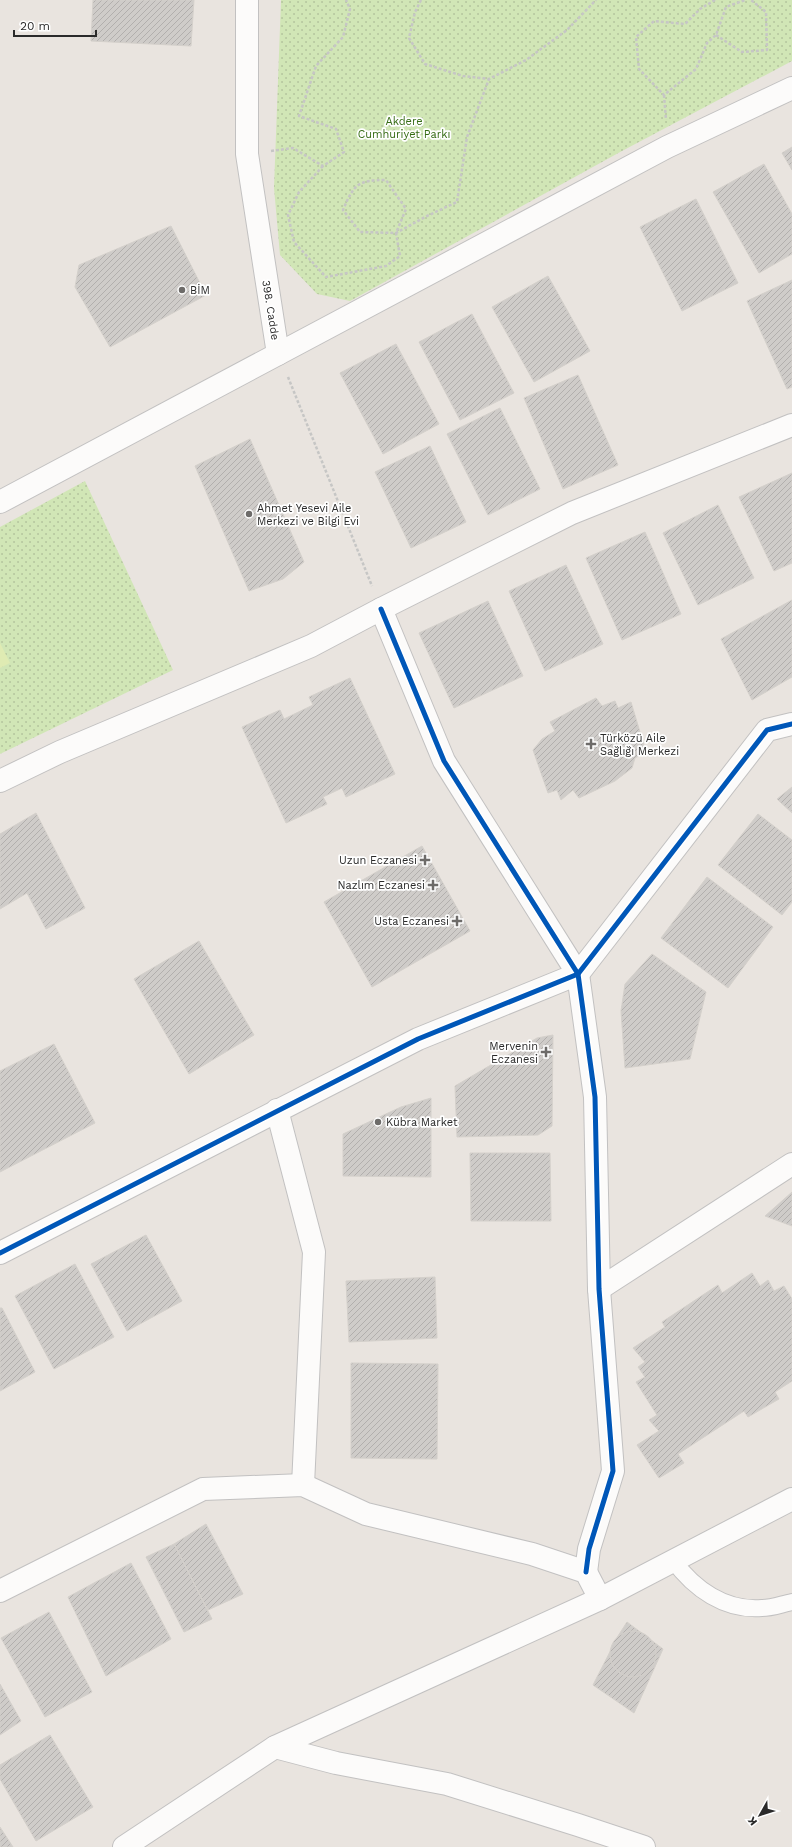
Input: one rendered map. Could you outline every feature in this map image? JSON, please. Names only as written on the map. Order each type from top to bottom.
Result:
[{"type":"street","name":"398. Cadde","points":[[0,502],[278,354],[247,154],[247,0]]},
{"type":"street","points":[[278,354],[667,147],[792,88]]},
{"type":"street","points":[[0,781],[60,752],[312,646],[572,513],[792,425]]},
{"type":"street","points":[[382,609],[444,761],[578,974],[595,1097],[599,1289],[613,1471],[589,1549],[586,1572],[600,1599]]},
{"type":"street","points":[[0,1253],[418,1039],[578,974],[767,730],[792,724]]},
{"type":"street","points":[[277,1110],[314,1252],[303,1485]]},
{"type":"street","points":[[599,1289],[792,1164]]},
{"type":"street","points":[[0,1591],[203,1489],[303,1485],[366,1514],[532,1554],[586,1572]]},
{"type":"street","points":[[124,1847],[275,1747],[600,1599],[792,1499]]},
{"type":"street","points":[[275,1747],[336,1763],[447,1784],[644,1847]]},
{"type":"lane","points":[[673,1560],[685,1576],[700,1589],[731,1605],[762,1608],[792,1602]]},
{"type":"path","points":[[346,0],[350,9],[343,37],[316,66],[299,116],[336,129],[344,152],[323,166],[299,192],[288,215],[294,242],[326,277],[386,266],[400,256],[396,233],[406,209],[386,180],[367,180],[351,191],[343,210],[360,232],[396,233],[457,202],[467,137],[489,79]]},
{"type":"path","points":[[421,0],[415,12],[409,38],[425,64],[463,76],[489,79],[526,60],[567,30],[596,0]]},
{"type":"path","points":[[715,0],[700,9],[685,24],[654,21],[636,38],[639,69],[664,95],[696,69],[707,44],[716,35],[726,8],[745,0]]},
{"type":"path","points":[[716,35],[742,52],[767,50],[766,12],[751,0]]},
{"type":"path","points":[[247,154],[293,148],[323,166]]},
{"type":"path","points":[[278,354],[382,609]]},
{"type":"green space","name":"Akdere Cumhuriyet Parkı","points":[[281,0],[792,0],[792,61],[622,151],[350,301],[317,294],[280,255],[274,188]]},
{"type":"green space","points":[[85,481],[173,670],[0,754],[0,527]]},
{"type":"green space","points":[[0,643],[10,663],[0,668]]},
{"type":"building","points":[[93,0],[194,0],[191,46],[91,41]]},
{"type":"building","points":[[792,147],[792,170],[782,153]]},
{"type":"building","points":[[764,164],[792,214],[792,254],[759,273],[713,192]]},
{"type":"building","points":[[696,199],[738,283],[682,311],[640,227]]},
{"type":"building","points":[[171,226],[206,295],[110,347],[75,287],[79,265]]},
{"type":"building","points":[[548,276],[590,351],[534,382],[492,307]]},
{"type":"building","points":[[792,280],[792,387],[787,389],[747,301]]},
{"type":"building","points":[[472,314],[514,393],[460,420],[419,342]]},
{"type":"building","points":[[396,344],[439,424],[383,454],[340,373]]},
{"type":"building","points":[[578,375],[618,465],[563,489],[524,398]]},
{"type":"building","points":[[500,408],[540,489],[488,515],[447,434]]},
{"type":"building","name":"Ahmet Yesevi Aile Merkezi ve Bilgi Evi","points":[[250,439],[304,562],[283,579],[249,591],[195,466]]},
{"type":"building","points":[[430,446],[466,522],[411,548],[375,472]]},
{"type":"building","points":[[792,473],[792,563],[774,571],[739,497]]},
{"type":"building","points":[[718,505],[754,578],[698,605],[663,533]]},
{"type":"building","points":[[645,532],[681,614],[622,640],[586,558]]},
{"type":"building","points":[[566,565],[603,644],[545,671],[509,591]]},
{"type":"building","points":[[792,600],[792,677],[752,700],[721,639]]},
{"type":"building","points":[[488,601],[523,676],[454,708],[419,633]]},
{"type":"building","points":[[350,678],[395,774],[346,797],[342,788],[323,797],[327,804],[286,823],[242,727],[280,710],[284,719],[313,705],[309,697]]},
{"type":"building","name":"Türközü Aile Sağlığı Merkezi","points":[[596,698],[602,706],[615,701],[618,708],[631,702],[646,752],[635,758],[632,768],[615,781],[579,798],[573,790],[561,800],[557,790],[548,793],[533,750],[542,739],[555,731],[550,722]]},
{"type":"building","points":[[792,787],[792,813],[777,799]]},
{"type":"building","points":[[36,813],[85,908],[46,929],[27,893],[0,909],[0,834]]},
{"type":"building","points":[[758,814],[792,840],[792,902],[782,915],[718,865]]},
{"type":"building","points":[[422,846],[470,931],[372,987],[324,902]]},
{"type":"building","points":[[707,877],[773,927],[728,988],[661,938]]},
{"type":"building","points":[[199,941],[254,1035],[189,1074],[134,979]]},
{"type":"building","points":[[652,954],[706,992],[690,1059],[625,1068],[621,1011],[625,984]]},
{"type":"building","points":[[553,1035],[552,1126],[538,1135],[457,1137],[455,1086],[537,1038]]},
{"type":"building","points":[[54,1044],[95,1123],[0,1172],[0,1071]]},
{"type":"building","points":[[431,1098],[431,1177],[343,1176],[343,1134],[401,1107]]},
{"type":"building","points":[[470,1153],[550,1153],[551,1221],[471,1221]]},
{"type":"building","points":[[792,1192],[792,1226],[765,1216]]},
{"type":"building","points":[[146,1235],[182,1301],[127,1331],[91,1264]]},
{"type":"building","points":[[75,1264],[114,1337],[54,1369],[15,1296]]},
{"type":"building","points":[[752,1273],[760,1286],[768,1280],[774,1291],[784,1286],[792,1299],[792,1381],[775,1392],[779,1399],[748,1417],[744,1411],[678,1454],[684,1463],[659,1478],[637,1445],[659,1431],[649,1420],[657,1415],[636,1382],[645,1377],[638,1367],[645,1362],[633,1348],[665,1327],[662,1322],[718,1285],[722,1293]]},
{"type":"building","points":[[435,1277],[437,1338],[349,1342],[346,1281]]},
{"type":"building","points":[[0,1308],[2,1308],[35,1372],[0,1391]]},
{"type":"building","points":[[351,1363],[438,1364],[437,1459],[351,1458]]},
{"type":"building","points":[[206,1524],[243,1594],[208,1610],[174,1544]]},
{"type":"building","points":[[174,1544],[212,1619],[184,1632],[146,1557]]},
{"type":"building","points":[[131,1563],[171,1639],[106,1676],[68,1597]]},
{"type":"building","points":[[49,1612],[92,1692],[45,1717],[1,1638]]},
{"type":"building","points":[[627,1622],[663,1649],[634,1713],[593,1685],[618,1636]]},
{"type":"building","points":[[633,1631],[646,1635],[652,1641],[656,1654],[652,1667],[646,1673],[633,1677],[620,1673],[614,1667],[610,1654],[614,1641],[620,1635]]},
{"type":"building","points":[[0,1684],[21,1721],[0,1735]]},
{"type":"building","points":[[50,1735],[93,1807],[36,1841],[0,1779],[0,1765]]},
{"type":"building","points":[[0,1827],[13,1847],[0,1847]]},
{"type":"cycle path","points":[[381,609],[444,761],[578,974],[595,1097],[599,1289],[613,1471],[589,1549],[586,1572]]},
{"type":"cycle path","points":[[0,1253],[418,1039],[578,974],[767,730],[792,724]]},
{"type":"place","name":"BİM","points":[[182,290]]},
{"type":"place","name":"Ahmet Yesevi Aile Merkezi ve Bilgi Evi","points":[[249,514]]},
{"type":"place","name":"Türközü Aile Sağlığı Merkezi","points":[[591,744]]},
{"type":"place","name":"Uzun Eczanesi","points":[[425,860]]},
{"type":"place","name":"Nazlım Eczanesi","points":[[433,885]]},
{"type":"place","name":"Usta Eczanesi","points":[[457,921]]},
{"type":"place","name":"Mervenin Eczanesi","points":[[546,1052]]},
{"type":"place","name":"Kübra Market","points":[[378,1122]]}]
